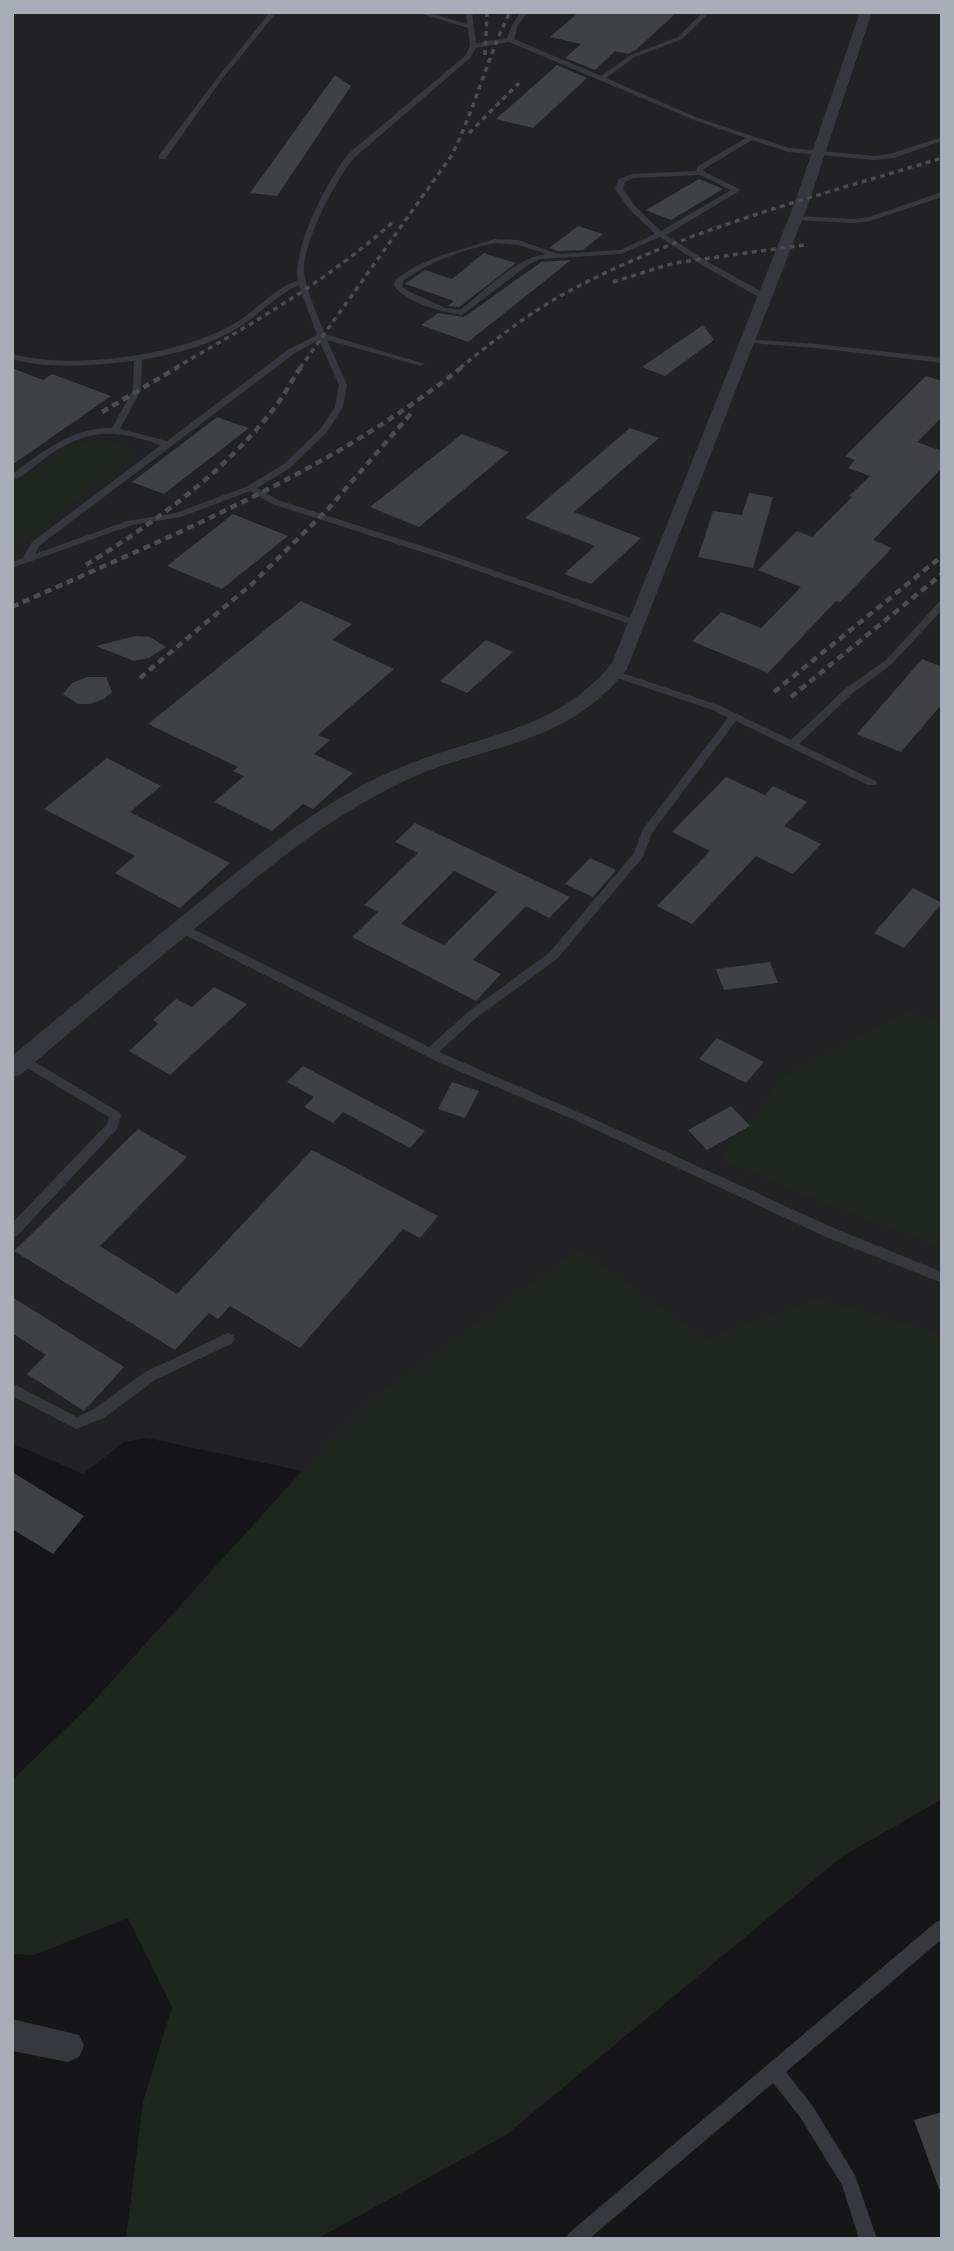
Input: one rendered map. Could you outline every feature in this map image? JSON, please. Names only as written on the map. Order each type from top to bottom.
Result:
[{"type":"street","points":[[18,1065],[275,852],[346,801],[427,765],[533,731],[566,716],[599,691],[615,674],[796,218],[866,12]]},
{"type":"street","points":[[12,2035],[68,2046]]},
{"type":"lane","points":[[162,157],[220,78],[275,12]]},
{"type":"lane","points":[[419,12],[471,27]]},
{"type":"lane","points":[[12,565],[130,523],[178,515],[251,488],[287,466],[324,430],[339,407],[343,385],[321,336],[302,281],[302,256],[309,233],[340,170],[366,142],[468,57],[473,46],[469,12]]},
{"type":"lane","points":[[510,40],[515,25],[525,12]]},
{"type":"lane","points":[[600,79],[633,57],[680,38],[707,12]]},
{"type":"lane","points":[[473,46],[510,40],[750,139],[788,150],[817,155],[874,158],[900,153],[942,139]]},
{"type":"lane","points":[[702,173],[699,172],[701,168],[750,139]]},
{"type":"lane","points":[[554,254],[527,245],[496,241],[412,269],[399,280],[398,286],[403,292],[444,310],[461,313],[525,263],[554,254],[621,252],[661,234],[737,190],[702,173],[639,174],[622,181],[619,189],[631,209],[661,234],[765,297]]},
{"type":"lane","points":[[796,218],[862,220],[942,194]]},
{"type":"lane","points":[[12,356],[56,362],[138,359],[176,352],[224,333],[257,313],[285,289],[302,281]]},
{"type":"lane","points":[[28,558],[36,544],[167,444],[292,351],[321,336],[421,364]]},
{"type":"lane","points":[[749,341],[942,361]]},
{"type":"lane","points":[[116,430],[137,390],[138,359]]},
{"type":"lane","points":[[12,478],[67,439],[90,430],[116,430],[167,444]]},
{"type":"lane","points":[[251,488],[275,502],[447,557],[636,623]]},
{"type":"lane","points":[[793,744],[850,690],[888,663],[942,604]]},
{"type":"lane","points":[[615,674],[735,716],[872,783]]},
{"type":"lane","points":[[431,1053],[472,1015],[553,956],[581,925],[639,854],[647,832],[735,716]]},
{"type":"lane","points":[[181,928],[431,1053],[782,1212],[942,1278]]},
{"type":"lane","points":[[12,1231],[113,1126],[114,1115],[18,1065]]},
{"type":"lane","points":[[12,1389],[76,1423],[100,1416],[125,1392],[176,1363],[228,1339]]},
{"type":"lane","points":[[575,2239],[942,1928]]},
{"type":"lane","points":[[775,2072],[806,2111],[849,2181],[868,2239]]},
{"type":"shaded area","points":[[12,12],[942,12],[942,1607],[147,1438],[124,1442],[83,1474],[12,1443]]},
{"type":"shaded area","points":[[96,439],[126,448],[134,454],[132,459],[12,550],[12,486],[65,448]]},
{"type":"shaded area","points":[[907,1012],[942,1022],[942,1248],[808,1197],[720,1159],[784,1076]]},
{"type":"shaded area","points":[[579,1249],[706,1339],[818,1298],[942,1334],[942,1799],[843,1856],[506,2135],[317,2239],[126,2239],[143,2102],[172,2007],[128,1918],[34,1955],[12,1954],[12,1780],[90,1705],[360,1407]]},
{"type":"building","points":[[579,12],[677,12],[636,50],[628,54],[615,51],[595,70],[565,58],[581,44],[550,37]]},
{"type":"building","points":[[557,65],[587,78],[533,128],[496,119]]},
{"type":"building","points":[[335,75],[351,86],[277,196],[250,193]]},
{"type":"building","points":[[699,179],[723,189],[671,220],[646,210]]},
{"type":"building","points":[[578,226],[603,234],[583,250],[558,251],[549,248]]},
{"type":"building","points":[[484,253],[516,263],[459,307],[448,306],[454,301],[405,284],[425,270],[452,279]]},
{"type":"building","points":[[571,260],[468,342],[421,325],[438,313],[464,317],[541,262]]},
{"type":"building","points":[[703,325],[714,340],[665,376],[642,367]]},
{"type":"building","points":[[12,368],[43,380],[52,374],[111,396],[12,465]]},
{"type":"building","points":[[926,376],[942,381],[942,417],[917,442],[942,451],[942,468],[873,540],[892,548],[840,602],[836,601],[768,673],[692,641],[721,612],[761,628],[801,587],[758,570],[797,531],[812,537],[852,497],[849,496],[870,476],[848,468],[855,460],[845,456]]},
{"type":"building","points":[[217,417],[249,428],[164,494],[132,482]]},
{"type":"building","points":[[630,428],[659,438],[574,512],[641,538],[591,584],[564,574],[595,546],[525,518]]},
{"type":"building","points":[[462,434],[509,452],[419,527],[370,507]]},
{"type":"building","points":[[749,493],[773,497],[753,568],[698,557],[713,511],[742,515]]},
{"type":"building","points":[[233,514],[288,536],[222,589],[167,566]]},
{"type":"building","points":[[301,601],[352,624],[332,640],[394,669],[318,735],[330,740],[314,754],[353,773],[313,809],[303,804],[272,831],[214,802],[244,776],[233,771],[238,767],[148,724]]},
{"type":"building","points":[[135,636],[150,637],[166,647],[149,658],[134,661],[96,646]]},
{"type":"building","points":[[486,640],[513,652],[467,693],[440,681]]},
{"type":"building","points":[[922,659],[942,667],[942,704],[901,752],[857,734]]},
{"type":"building","points":[[87,677],[106,677],[112,692],[104,699],[90,704],[78,704],[63,694],[72,683]]},
{"type":"building","points":[[107,758],[161,786],[130,812],[230,863],[180,908],[115,873],[135,856],[44,809]]},
{"type":"building","points":[[726,777],[765,795],[773,786],[807,802],[784,826],[821,844],[793,874],[756,856],[692,924],[657,906],[710,851],[672,832]]},
{"type":"building","points":[[415,823],[570,897],[549,918],[526,906],[473,960],[501,974],[476,1001],[352,937],[378,912],[364,905],[418,853],[395,842]],"holes":[[[454,871],[497,892],[444,945],[401,924]]]},
{"type":"building","points":[[590,858],[616,870],[593,897],[565,884]]},
{"type":"building","points":[[913,888],[942,903],[904,948],[874,933]]},
{"type":"building","points":[[770,962],[778,983],[724,990],[716,969]]},
{"type":"building","points":[[214,987],[247,1004],[170,1075],[129,1051],[158,1024],[153,1020],[176,999],[192,1007]]},
{"type":"building","points":[[717,1038],[764,1062],[746,1083],[699,1059]]},
{"type":"building","points":[[303,1066],[425,1131],[410,1148],[343,1112],[333,1123],[304,1107],[314,1097],[287,1082]]},
{"type":"building","points":[[452,1082],[479,1091],[465,1118],[438,1109]]},
{"type":"building","points":[[731,1106],[750,1126],[707,1150],[688,1130]]},
{"type":"building","points":[[138,1129],[187,1157],[100,1246],[177,1294],[312,1150],[438,1216],[420,1238],[403,1229],[300,1348],[230,1306],[218,1319],[209,1313],[175,1350],[14,1251]]},
{"type":"building","points":[[12,1297],[124,1367],[84,1411],[27,1374],[46,1355],[12,1333]]},
{"type":"building","points":[[12,1472],[84,1516],[53,1554],[12,1529]]},
{"type":"building","points":[[942,2112],[942,2189],[939,2189],[914,2120]]},
{"type":"railway","points":[[485,55],[487,12]]},
{"type":"railway","points":[[300,368],[452,155],[510,12]]},
{"type":"railway","points":[[469,133],[519,83]]},
{"type":"railway","points":[[460,368],[545,305],[637,258],[739,220],[942,158]]},
{"type":"railway","points":[[175,368],[315,283],[393,222]]},
{"type":"railway","points":[[613,282],[674,263],[804,245]]},
{"type":"railway","points":[[102,412],[178,367]]},
{"type":"railway","points":[[86,565],[186,496],[231,456],[280,401],[301,367]]},
{"type":"railway","points":[[12,607],[187,529],[302,472],[411,405],[462,367]]},
{"type":"railway","points":[[140,678],[252,584],[328,509],[414,410]]},
{"type":"railway","points":[[774,692],[942,556]]},
{"type":"railway","points":[[791,697],[942,574]]}]
